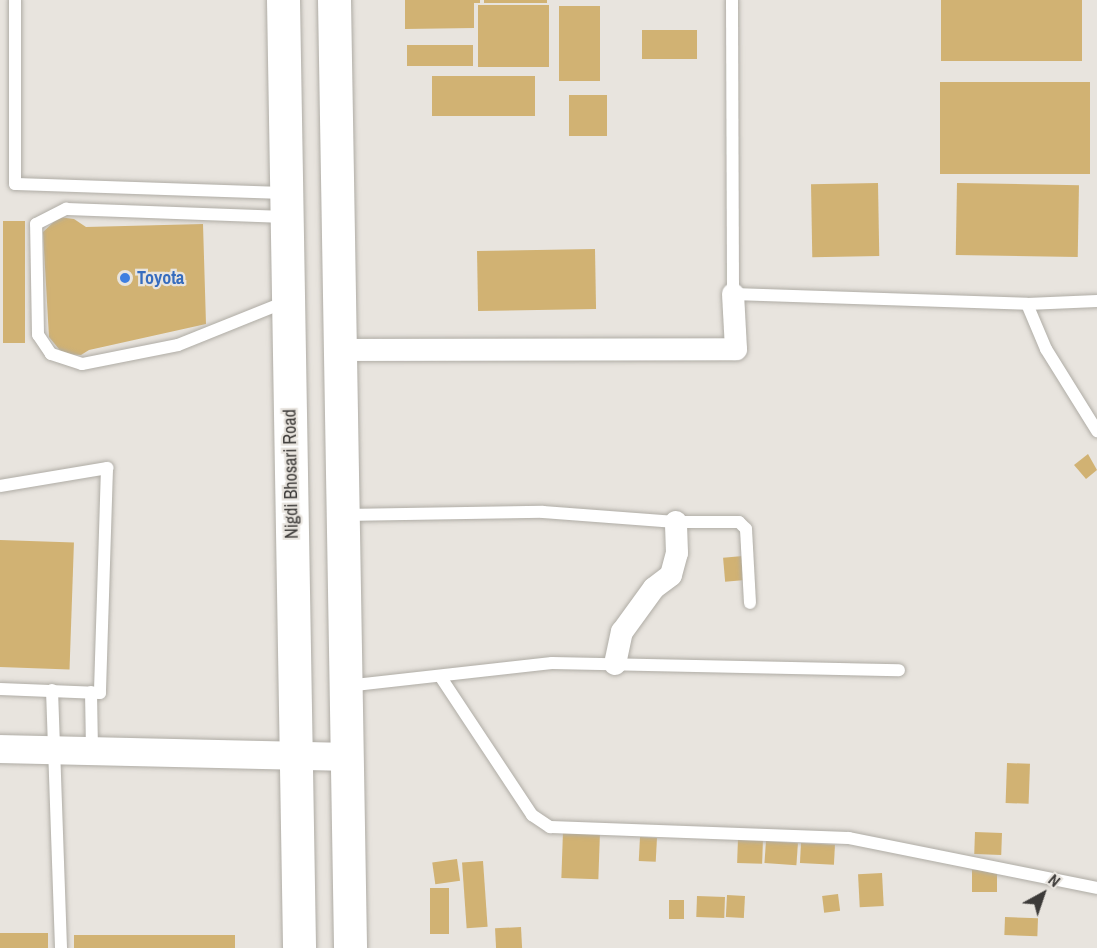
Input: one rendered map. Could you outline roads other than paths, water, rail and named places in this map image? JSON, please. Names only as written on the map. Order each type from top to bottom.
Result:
[{"type":"main road","name":"Nigdi Bhosari Road","points":[[283,0],[299,948]]},
{"type":"main road","points":[[334,0],[350,948]]},
{"type":"street","points":[[341,350],[736,349],[733,294]]},
{"type":"street","points":[[615,664],[622,632],[654,588],[671,576],[677,553],[676,522]]},
{"type":"street","points":[[0,749],[346,757]]},
{"type":"lane","points":[[15,0],[15,184],[287,205]]},
{"type":"lane","points":[[732,0],[733,294],[1027,304],[1097,301]]},
{"type":"lane","points":[[287,205],[66,209],[36,224],[38,335],[51,354],[82,364],[178,345],[288,301]]},
{"type":"lane","points":[[1027,304],[1046,349],[1097,431]]},
{"type":"lane","points":[[0,486],[107,468],[100,693],[0,689]]},
{"type":"lane","points":[[343,515],[543,512],[676,522],[739,522],[746,529],[750,603]]},
{"type":"lane","points":[[345,686],[552,663],[899,670]]},
{"type":"lane","points":[[440,676],[532,815],[550,827],[849,838],[1097,888]]},
{"type":"lane","points":[[52,690],[56,750],[61,948]]},
{"type":"lane","points":[[91,692],[92,750]]},
{"type":"place","name":"Toyota","points":[[125,278]]}]
